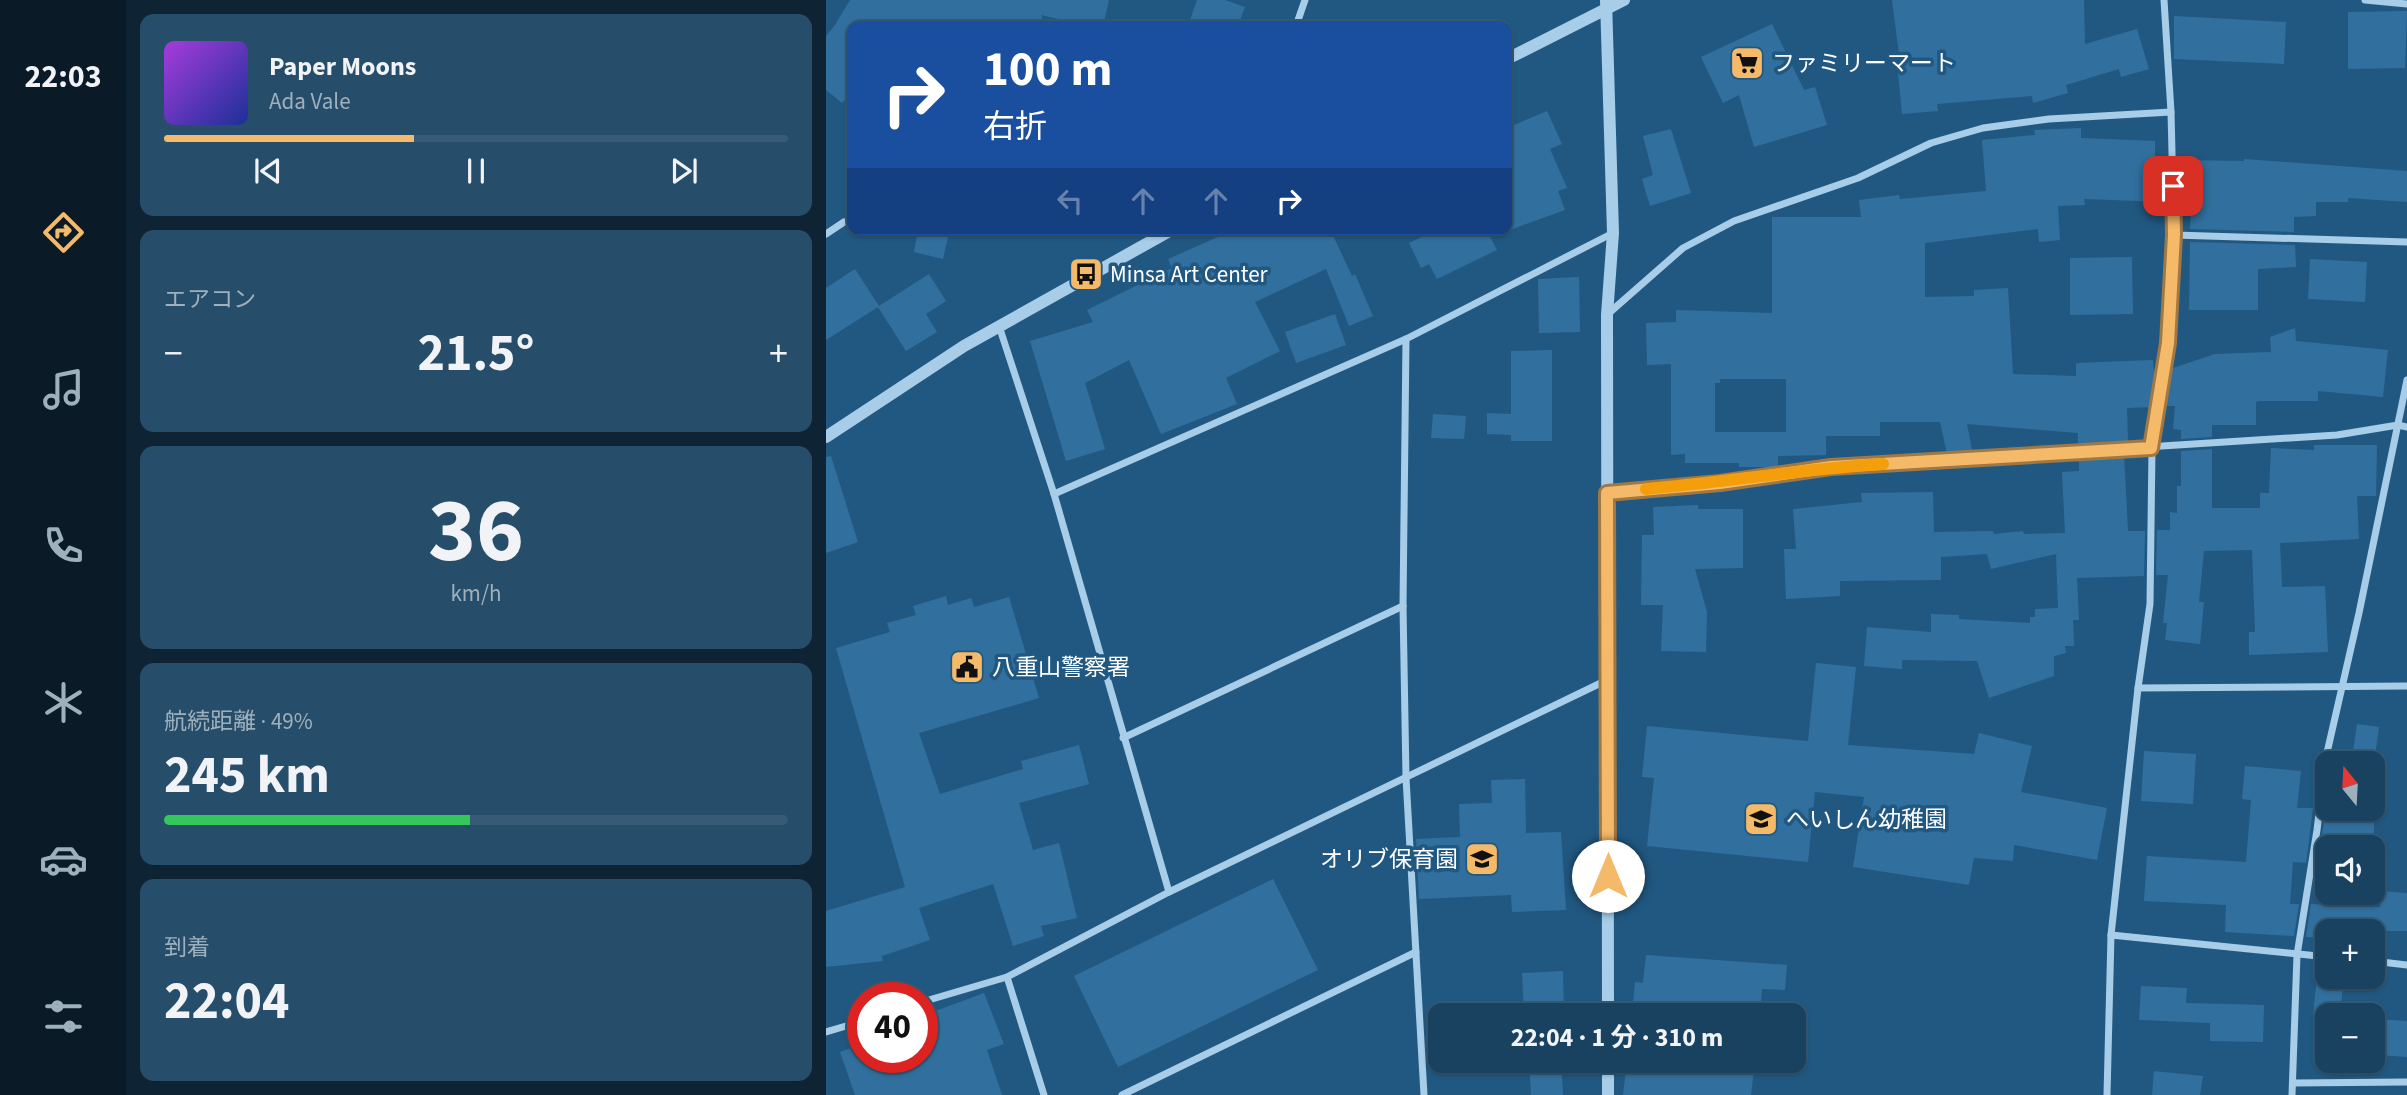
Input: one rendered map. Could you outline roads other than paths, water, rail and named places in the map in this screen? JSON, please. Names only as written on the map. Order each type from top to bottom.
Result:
[{"type":"street","points":[[1298,21],[1305,0]]},
{"type":"street","points":[[1512,56],[1606,5],[1625,0]]},
{"type":"street","points":[[2107,1095],[2111,935],[2150,604],[2151,448],[2168,343],[2174,235],[2171,112],[2164,0]]},
{"type":"street","points":[[2365,0],[2407,4]]},
{"type":"street","points":[[1606,5],[1613,233],[1607,315],[1608,1003]]},
{"type":"street","points":[[1607,315],[1693,242],[1734,221],[1858,178],[1931,143],[1983,128],[2049,120],[2171,112]]},
{"type":"street","points":[[826,234],[844,222]]},
{"type":"street","points":[[1054,494],[1406,339],[1613,233]]},
{"type":"street","points":[[826,437],[999,326],[1162,235]]},
{"type":"street","points":[[2174,235],[2407,242]]},
{"type":"street","points":[[999,326],[1054,494],[1169,891]]},
{"type":"street","points":[[1406,339],[1403,606],[1406,778],[1424,1095]]},
{"type":"street","points":[[2292,1095],[2297,955],[2326,757],[2407,380]]},
{"type":"street","points":[[1607,493],[1720,483],[1831,467],[2151,448],[2337,435],[2398,425],[2407,427]]},
{"type":"street","points":[[1123,737],[1403,606]]},
{"type":"street","points":[[938,997],[1007,977],[1169,891],[1607,680]]},
{"type":"street","points":[[2138,688],[2407,686]]},
{"type":"street","points":[[2111,935],[2315,956]]},
{"type":"street","points":[[1122,1095],[1416,952]]},
{"type":"street","points":[[2385,962],[2407,965]]},
{"type":"street","points":[[1007,977],[1044,1095]]},
{"type":"street","points":[[826,1032],[847,1026]]},
{"type":"street","points":[[1608,1073],[1608,1095]]},
{"type":"street","points":[[2293,1083],[2407,1082]]},
{"type":"place","name":"ファミリーマート","points":[[1747,63]]},
{"type":"place","name":"Minsa Art Center","points":[[1086,274]]},
{"type":"place","name":"八重山警察署","points":[[967,667]]},
{"type":"place","name":"へいしん幼稚園","points":[[1761,819]]},
{"type":"place","name":"オリブ保育園","points":[[1482,859]]}]
